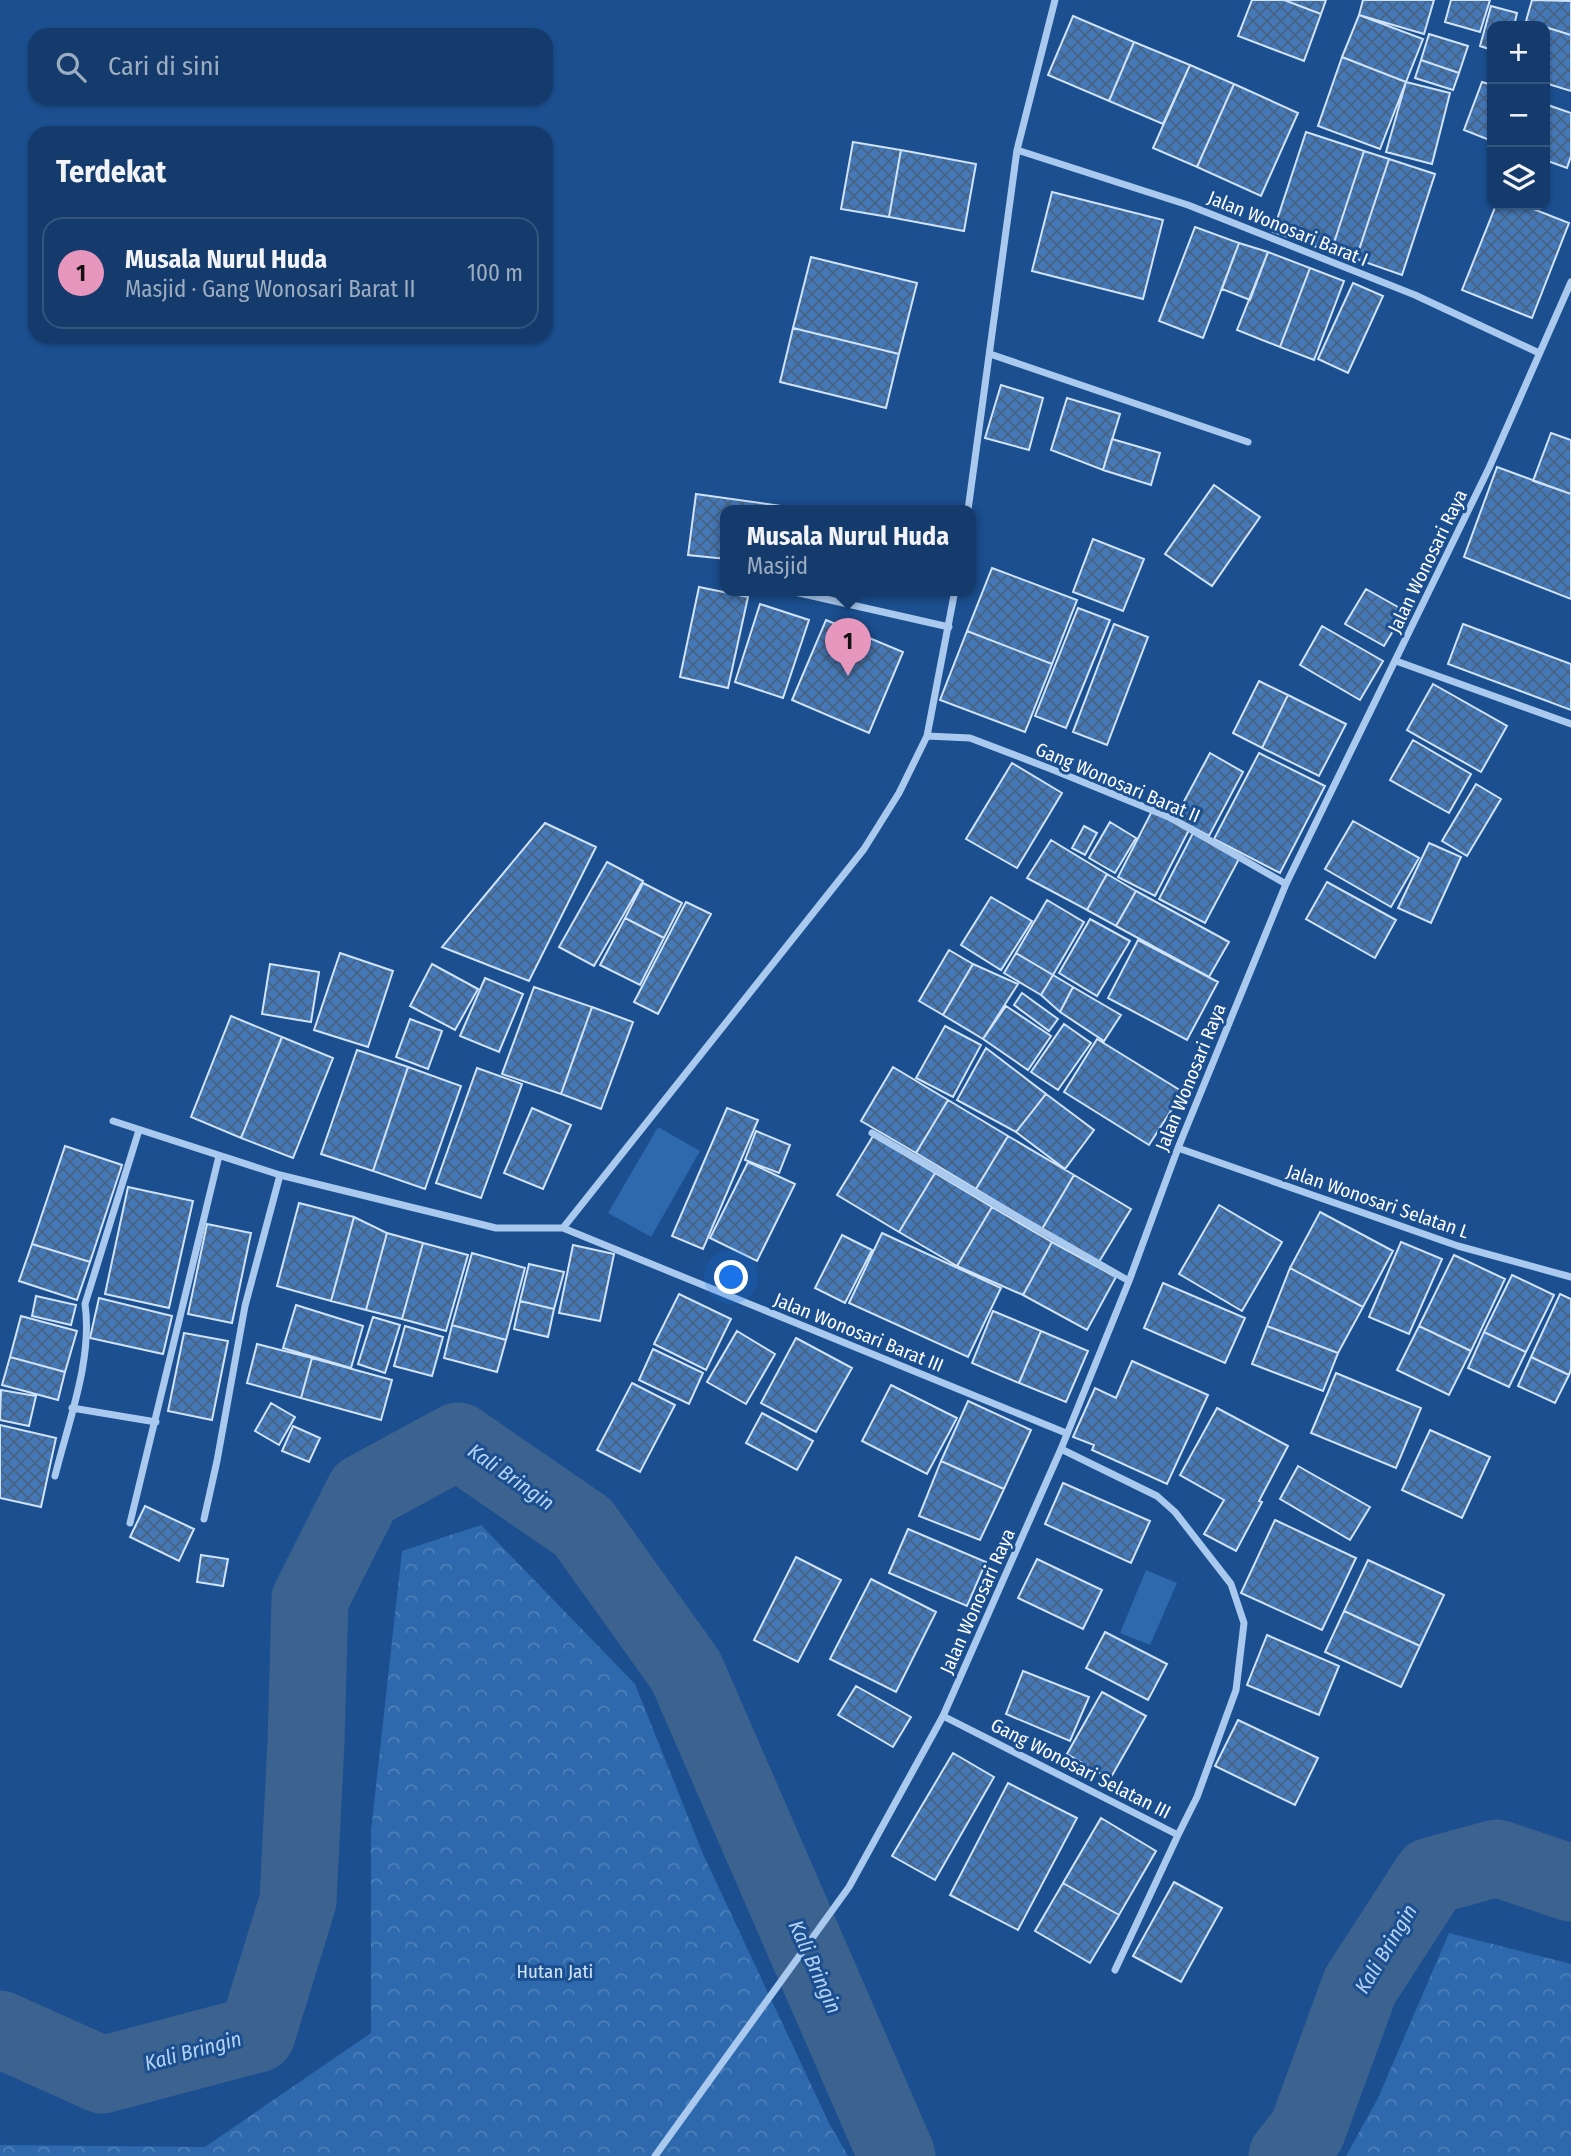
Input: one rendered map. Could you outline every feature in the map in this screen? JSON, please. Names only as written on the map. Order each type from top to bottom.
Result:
[{"type":"street","points":[[969,505],[1017,149],[1055,0]]},
{"type":"street","name":"Jalan Wonosari Barat I","points":[[1017,149],[1201,210],[1415,295],[1539,353]]},
{"type":"street","name":"Jalan Wonosari Raya","points":[[655,2156],[849,1887],[943,1716],[1060,1449],[1129,1281],[1178,1148],[1286,884],[1489,468],[1539,353],[1569,294],[1571,282]]},
{"type":"street","points":[[990,354],[1248,442]]},
{"type":"street","points":[[812,596],[948,627]]},
{"type":"street","points":[[113,1121],[280,1175],[496,1228],[563,1228],[864,849],[900,793],[927,736],[954,596]]},
{"type":"street","points":[[1396,661],[1571,724]]},
{"type":"street","name":"Gang Wonosari Barat II","points":[[927,736],[970,738],[1169,817],[1286,884]]},
{"type":"street","points":[[55,1476],[85,1352],[88,1325],[85,1304],[139,1130]]},
{"type":"street","points":[[873,1133],[1129,1281]]},
{"type":"street","name":"Jalan Wonosari Selatan L","points":[[1178,1148],[1458,1246],[1571,1277]]},
{"type":"street","points":[[130,1523],[219,1156]]},
{"type":"street","points":[[204,1519],[245,1306],[280,1175]]},
{"type":"street","name":"Jalan Wonosari Barat III","points":[[563,1228],[1066,1433]]},
{"type":"street","points":[[72,1408],[156,1422]]},
{"type":"street","name":"Gang Wonosari Selatan III","points":[[943,1716],[1178,1835],[1197,1797],[1236,1690],[1244,1623],[1231,1584],[1175,1512],[1157,1496],[1060,1449]]},
{"type":"street","points":[[1115,1970],[1178,1835]]},
{"type":"green space","points":[[658,1127],[700,1151],[651,1237],[608,1213]]},
{"type":"green space","name":"Hutan Jati","points":[[481,1525],[635,1684],[703,1854],[829,2123],[848,2156],[0,2156],[0,2145],[205,2147],[371,2033],[371,1831],[402,1551]]},
{"type":"green space","points":[[1146,1570],[1177,1583],[1150,1645],[1120,1633]]},
{"type":"green space","points":[[1449,1933],[1571,1964],[1571,2156],[1346,2156],[1378,2098]]},
{"type":"building","points":[[1252,0],[1284,0],[1321,14],[1304,61],[1238,36]]},
{"type":"building","points":[[1284,0],[1326,0],[1321,14]]},
{"type":"building","points":[[1363,0],[1434,0],[1424,34],[1359,15]]},
{"type":"building","points":[[1451,0],[1490,0],[1480,32],[1445,22]]},
{"type":"building","points":[[1532,0],[1571,1],[1571,35],[1550,28],[1550,21],[1526,21]]},
{"type":"building","points":[[1491,6],[1517,13],[1515,21],[1487,21],[1487,48],[1480,46]]},
{"type":"building","points":[[1359,15],[1423,39],[1406,82],[1342,57]]},
{"type":"building","points":[[1073,16],[1134,42],[1109,101],[1048,75]]},
{"type":"building","points":[[1550,29],[1571,35],[1571,91],[1550,85]]},
{"type":"building","points":[[1429,34],[1468,46],[1459,73],[1421,60]]},
{"type":"building","points":[[1134,42],[1190,65],[1163,124],[1109,101]]},
{"type":"building","points":[[1342,57],[1406,82],[1380,149],[1318,126]]},
{"type":"building","points":[[1421,60],[1459,73],[1453,90],[1415,78]]},
{"type":"building","points":[[1190,65],[1234,84],[1197,167],[1153,148]]},
{"type":"building","points":[[1406,82],[1450,93],[1432,164],[1386,152]]},
{"type":"building","points":[[1482,82],[1487,84],[1487,139],[1464,130]]},
{"type":"building","points":[[1234,84],[1298,113],[1261,196],[1197,167]]},
{"type":"building","points":[[1550,106],[1571,113],[1571,156],[1567,168],[1550,162]]},
{"type":"building","points":[[1306,132],[1364,151],[1331,252],[1273,232]]},
{"type":"building","points":[[853,142],[901,150],[889,217],[841,209]]},
{"type":"building","points":[[901,150],[976,164],[964,231],[889,217]]},
{"type":"building","points":[[1364,151],[1389,159],[1356,259],[1331,252]]},
{"type":"building","points":[[1389,159],[1435,174],[1402,275],[1356,259]]},
{"type":"building","points":[[1052,192],[1163,220],[1143,299],[1032,271]]},
{"type":"building","points":[[1494,210],[1536,210],[1569,223],[1532,318],[1462,290]]},
{"type":"building","points":[[1195,227],[1239,243],[1203,338],[1159,321]]},
{"type":"building","points":[[1239,243],[1268,252],[1250,300],[1222,289]]},
{"type":"building","points":[[1268,252],[1310,268],[1280,347],[1237,330]]},
{"type":"building","points":[[811,257],[917,283],[899,354],[793,328]]},
{"type":"building","points":[[1310,268],[1344,281],[1314,360],[1280,347]]},
{"type":"building","points":[[1353,283],[1383,296],[1348,373],[1318,359]]},
{"type":"building","points":[[793,328],[899,354],[886,408],[780,382]]},
{"type":"building","points":[[1001,385],[1043,398],[1029,450],[985,438]]},
{"type":"building","points":[[1067,398],[1120,414],[1103,470],[1051,450]]},
{"type":"building","points":[[1551,433],[1571,440],[1571,494],[1533,481]]},
{"type":"building","points":[[1112,439],[1160,453],[1151,485],[1103,470]]},
{"type":"building","points":[[1497,467],[1571,494],[1571,599],[1464,557]]},
{"type":"building","points":[[1214,485],[1260,517],[1212,586],[1165,554]]},
{"type":"building","points":[[696,494],[775,505],[720,505],[720,558],[688,555]]},
{"type":"building","points":[[1093,539],[1144,559],[1123,611],[1073,592]]},
{"type":"building","points":[[992,568],[1077,600],[1052,664],[967,631]]},
{"type":"building","points":[[699,587],[720,591],[720,596],[748,597],[728,688],[680,677]]},
{"type":"building","points":[[1366,589],[1405,611],[1384,646],[1345,624]]},
{"type":"building","points":[[760,604],[809,620],[783,698],[735,682]]},
{"type":"building","points":[[1078,608],[1110,620],[1066,728],[1035,716]]},
{"type":"building","points":[[826,620],[903,652],[869,733],[792,700]]},
{"type":"building","points":[[1114,624],[1148,637],[1107,745],[1073,732]]},
{"type":"building","points":[[1463,624],[1571,664],[1571,710],[1448,664]]},
{"type":"building","points":[[1322,626],[1383,661],[1360,700],[1300,665]]},
{"type":"building","points":[[967,631],[1052,664],[1025,732],[940,700]]},
{"type":"building","points":[[1259,681],[1288,695],[1262,748],[1233,733]]},
{"type":"building","points":[[1433,684],[1507,726],[1481,772],[1407,730]]},
{"type":"building","points":[[1288,695],[1346,724],[1319,776],[1262,748]]},
{"type":"building","points":[[1413,740],[1471,774],[1449,813],[1390,780]]},
{"type":"building","points":[[1210,753],[1243,772],[1209,836],[1175,818]]},
{"type":"building","points":[[1259,753],[1325,786],[1280,873],[1214,839]]},
{"type":"building","points":[[1012,763],[1062,793],[1017,868],[966,839]]},
{"type":"building","points":[[1476,784],[1501,799],[1467,856],[1442,841]]},
{"type":"building","points":[[1152,811],[1189,830],[1155,896],[1118,877]]},
{"type":"building","points":[[1353,821],[1419,858],[1391,907],[1325,869]]},
{"type":"building","points":[[1110,822],[1136,838],[1115,873],[1089,858]]},
{"type":"building","points":[[545,823],[596,847],[529,981],[442,947]]},
{"type":"building","points":[[1084,826],[1097,833],[1085,855],[1072,848]]},
{"type":"building","points":[[1193,833],[1240,857],[1205,923],[1159,899]]},
{"type":"building","points":[[1051,840],[1107,874],[1087,910],[1027,878]]},
{"type":"building","points":[[1429,843],[1461,857],[1431,923],[1398,908]]},
{"type":"building","points":[[607,862],[643,881],[594,966],[559,947]]},
{"type":"building","points":[[1107,874],[1136,891],[1116,926],[1087,910]]},
{"type":"building","points":[[1327,882],[1396,920],[1375,958],[1306,919]]},
{"type":"building","points":[[643,883],[682,903],[664,938],[625,918]]},
{"type":"building","points":[[1136,891],[1229,942],[1209,977],[1116,926]]},
{"type":"building","points":[[991,897],[1032,921],[1001,970],[961,945]]},
{"type":"building","points":[[1047,900],[1084,922],[1053,975],[1016,953]]},
{"type":"building","points":[[686,902],[711,914],[658,1014],[634,1002]]},
{"type":"building","points":[[625,918],[664,938],[640,985],[600,965]]},
{"type":"building","points":[[1090,919],[1130,941],[1097,996],[1059,973]]},
{"type":"building","points":[[1138,940],[1218,982],[1187,1040],[1108,998]]},
{"type":"building","points":[[949,950],[973,964],[943,1015],[919,1001]]},
{"type":"building","points":[[340,953],[393,971],[368,1047],[314,1030]]},
{"type":"building","points":[[1016,953],[1053,975],[1041,995],[1004,973]]},
{"type":"building","points":[[270,964],[319,972],[311,1022],[262,1014]]},
{"type":"building","points":[[432,964],[478,989],[455,1030],[410,1006]]},
{"type":"building","points":[[973,964],[1018,984],[983,1039],[943,1015]]},
{"type":"building","points":[[1053,975],[1073,987],[1060,1012],[1041,995]]},
{"type":"building","points":[[485,978],[523,994],[499,1052],[460,1036]]},
{"type":"building","points":[[534,987],[592,1007],[561,1094],[502,1074]]},
{"type":"building","points":[[1073,987],[1121,1015],[1104,1041],[1060,1012]]},
{"type":"building","points":[[1022,993],[1058,1019],[1049,1031],[1014,1005]]},
{"type":"building","points":[[1006,1006],[1051,1036],[1028,1070],[983,1039]]},
{"type":"building","points":[[592,1007],[633,1022],[601,1109],[561,1094]]},
{"type":"building","points":[[231,1016],[282,1037],[241,1138],[191,1117]]},
{"type":"building","points":[[410,1019],[442,1031],[428,1069],[396,1057]]},
{"type":"building","points":[[1064,1024],[1091,1043],[1058,1090],[1031,1072]]},
{"type":"building","points":[[945,1026],[981,1045],[953,1097],[916,1078]]},
{"type":"building","points":[[282,1037],[333,1058],[293,1158],[241,1138]]},
{"type":"building","points":[[1097,1039],[1183,1092],[1149,1145],[1064,1092]]},
{"type":"building","points":[[986,1048],[1046,1094],[1016,1132],[957,1100]]},
{"type":"building","points":[[357,1050],[408,1067],[373,1171],[321,1154]]},
{"type":"building","points":[[408,1067],[461,1086],[425,1189],[373,1171]]},
{"type":"building","points":[[893,1067],[948,1100],[916,1153],[861,1121]]},
{"type":"building","points":[[477,1068],[522,1084],[481,1198],[436,1183]]},
{"type":"building","points":[[1046,1094],[1094,1130],[1065,1169],[1016,1132]]},
{"type":"building","points":[[948,1100],[1008,1136],[976,1189],[916,1153]]},
{"type":"building","points":[[532,1108],[571,1125],[543,1189],[504,1173]]},
{"type":"building","points":[[727,1108],[758,1120],[703,1249],[672,1236]]},
{"type":"building","points":[[756,1131],[790,1145],[779,1173],[745,1160]]},
{"type":"building","points":[[873,1136],[935,1173],[899,1232],[837,1195]]},
{"type":"building","points":[[1008,1136],[1074,1175],[1042,1229],[976,1189]]},
{"type":"building","points":[[65,1146],[122,1165],[90,1262],[32,1244]]},
{"type":"building","points":[[748,1162],[795,1184],[757,1261],[710,1238]]},
{"type":"building","points":[[935,1173],[992,1207],[957,1266],[899,1232]]},
{"type":"building","points":[[1074,1175],[1131,1209],[1099,1262],[1042,1229]]},
{"type":"building","points":[[128,1187],[193,1201],[169,1308],[105,1294]]},
{"type":"building","points":[[299,1203],[354,1217],[331,1301],[277,1286]]},
{"type":"building","points":[[1219,1205],[1282,1242],[1242,1311],[1179,1274]]},
{"type":"building","points":[[992,1207],[1052,1242],[1023,1295],[957,1266]]},
{"type":"building","points":[[1320,1212],[1393,1251],[1363,1307],[1290,1268]]},
{"type":"building","points":[[354,1217],[387,1233],[366,1310],[331,1301]]},
{"type":"building","points":[[207,1224],[251,1233],[232,1323],[188,1314]]},
{"type":"building","points":[[387,1233],[423,1243],[402,1319],[366,1310]]},
{"type":"building","points":[[882,1233],[1001,1288],[968,1357],[849,1303]]},
{"type":"building","points":[[842,1235],[872,1250],[845,1303],[815,1288]]},
{"type":"building","points":[[1052,1242],[1116,1277],[1087,1330],[1023,1295]]},
{"type":"building","points":[[1401,1242],[1442,1259],[1409,1334],[1369,1317]]},
{"type":"building","points":[[423,1243],[468,1255],[446,1331],[402,1319]]},
{"type":"building","points":[[32,1244],[90,1262],[77,1300],[19,1281]]},
{"type":"building","points":[[573,1245],[614,1254],[600,1321],[559,1313]]},
{"type":"building","points":[[472,1253],[525,1268],[506,1340],[452,1325]]},
{"type":"building","points":[[1454,1255],[1505,1279],[1471,1351],[1419,1326]]},
{"type":"building","points":[[529,1264],[564,1272],[554,1309],[520,1301]]},
{"type":"building","points":[[1290,1268],[1363,1307],[1338,1353],[1267,1326]]},
{"type":"building","points":[[1512,1275],[1554,1295],[1526,1352],[1484,1332]]},
{"type":"building","points":[[1163,1283],[1245,1318],[1225,1363],[1144,1328]]},
{"type":"building","points":[[679,1294],[731,1319],[706,1370],[654,1344]]},
{"type":"building","points":[[1560,1294],[1571,1299],[1569,1375],[1531,1357]]},
{"type":"building","points":[[36,1296],[76,1305],[71,1325],[32,1316]]},
{"type":"building","points":[[99,1298],[172,1316],[163,1354],[90,1338]]},
{"type":"building","points":[[520,1301],[554,1309],[548,1337],[514,1329]]},
{"type":"building","points":[[296,1305],[363,1326],[351,1368],[283,1348]]},
{"type":"building","points":[[993,1311],[1041,1331],[1019,1383],[972,1363]]},
{"type":"building","points":[[21,1316],[77,1331],[65,1372],[10,1357]]},
{"type":"building","points":[[373,1317],[400,1325],[385,1373],[358,1364]]},
{"type":"building","points":[[452,1325],[506,1340],[497,1372],[444,1358]]},
{"type":"building","points":[[405,1326],[443,1337],[432,1376],[394,1366]]},
{"type":"building","points":[[1267,1326],[1338,1353],[1323,1391],[1252,1364]]},
{"type":"building","points":[[1419,1326],[1471,1351],[1449,1395],[1397,1370]]},
{"type":"building","points":[[737,1331],[775,1354],[746,1404],[707,1382]]},
{"type":"building","points":[[1041,1331],[1088,1351],[1066,1402],[1019,1383]]},
{"type":"building","points":[[1484,1332],[1526,1352],[1509,1387],[1468,1368]]},
{"type":"building","points":[[184,1333],[228,1341],[212,1420],[168,1411]]},
{"type":"building","points":[[796,1338],[852,1368],[816,1432],[761,1403]]},
{"type":"building","points":[[257,1344],[312,1358],[301,1398],[247,1383]]},
{"type":"building","points":[[653,1349],[703,1373],[689,1404],[639,1380]]},
{"type":"building","points":[[10,1357],[65,1372],[58,1400],[2,1385]]},
{"type":"building","points":[[1531,1357],[1569,1375],[1555,1403],[1518,1386]]},
{"type":"building","points":[[312,1358],[392,1380],[381,1420],[301,1398]]},
{"type":"building","points":[[1132,1361],[1208,1395],[1167,1484],[1092,1450],[1094,1445],[1073,1437],[1095,1388],[1116,1398]]},
{"type":"building","points":[[1336,1373],[1421,1408],[1396,1468],[1311,1433]]},
{"type":"building","points":[[632,1383],[675,1405],[640,1472],[597,1450]]},
{"type":"building","points":[[891,1385],[957,1418],[927,1474],[862,1441]]},
{"type":"building","points":[[1,1390],[36,1396],[29,1426],[0,1420]]},
{"type":"building","points":[[968,1401],[1031,1430],[1004,1489],[941,1461]]},
{"type":"building","points":[[271,1403],[295,1417],[279,1445],[255,1431]]},
{"type":"building","points":[[1217,1408],[1288,1446],[1236,1551],[1204,1534],[1224,1500],[1180,1475]]},
{"type":"building","points":[[762,1413],[813,1441],[797,1470],[746,1443]]},
{"type":"building","points":[[0,1425],[56,1438],[41,1507],[0,1498]]},
{"type":"building","points":[[293,1426],[320,1438],[309,1462],[282,1451]]},
{"type":"building","points":[[1430,1430],[1490,1457],[1462,1518],[1402,1490]]},
{"type":"building","points":[[941,1461],[1004,1489],[980,1540],[919,1516]]},
{"type":"building","points":[[1298,1466],[1370,1507],[1350,1540],[1280,1499]]},
{"type":"building","points":[[1063,1483],[1150,1521],[1131,1563],[1045,1524]]},
{"type":"building","points":[[145,1506],[194,1529],[179,1561],[130,1537]]},
{"type":"building","points":[[1275,1520],[1356,1558],[1322,1630],[1241,1593]]},
{"type":"building","points":[[908,1529],[986,1562],[967,1606],[889,1573]]},
{"type":"building","points":[[201,1555],[228,1559],[223,1586],[197,1582]]},
{"type":"building","points":[[796,1557],[841,1580],[798,1662],[754,1640]]},
{"type":"building","points":[[1037,1559],[1102,1590],[1083,1629],[1018,1598]]},
{"type":"building","points":[[1368,1560],[1444,1595],[1420,1646],[1344,1611]]},
{"type":"building","points":[[871,1579],[936,1612],[896,1692],[830,1659]]},
{"type":"building","points":[[1344,1611],[1420,1646],[1401,1687],[1325,1652]]},
{"type":"building","points":[[1105,1632],[1167,1664],[1148,1700],[1086,1668]]},
{"type":"building","points":[[1267,1635],[1339,1666],[1319,1715],[1247,1685]]},
{"type":"building","points":[[1023,1671],[1089,1697],[1070,1741],[1006,1714]]},
{"type":"building","points":[[856,1686],[911,1717],[893,1747],[838,1715]]},
{"type":"building","points":[[1102,1692],[1146,1716],[1110,1779],[1067,1754]]},
{"type":"building","points":[[1238,1720],[1318,1758],[1295,1805],[1215,1766]]},
{"type":"building","points":[[953,1753],[994,1777],[935,1880],[892,1856]]},
{"type":"building","points":[[1008,1783],[1077,1818],[1018,1930],[950,1895]]},
{"type":"building","points":[[1101,1818],[1156,1851],[1119,1915],[1063,1883]]},
{"type":"building","points":[[1174,1882],[1222,1908],[1181,1982],[1133,1956]]},
{"type":"building","points":[[1063,1883],[1119,1915],[1090,1963],[1035,1931]]},
{"type":"waterway","name":"Kali Bringin","points":[[0,2029],[102,2075],[257,2034],[298,1901],[310,1599],[364,1492],[458,1441],[583,1527],[686,1671],[897,2156]]},
{"type":"waterway","name":"Kali Bringin","points":[[1287,2156],[1307,2131],[1360,1986],[1431,1876],[1497,1858],[1571,1883]]},
{"type":"place","name":"Musala Nurul Huda","points":[[848,676]]}]
